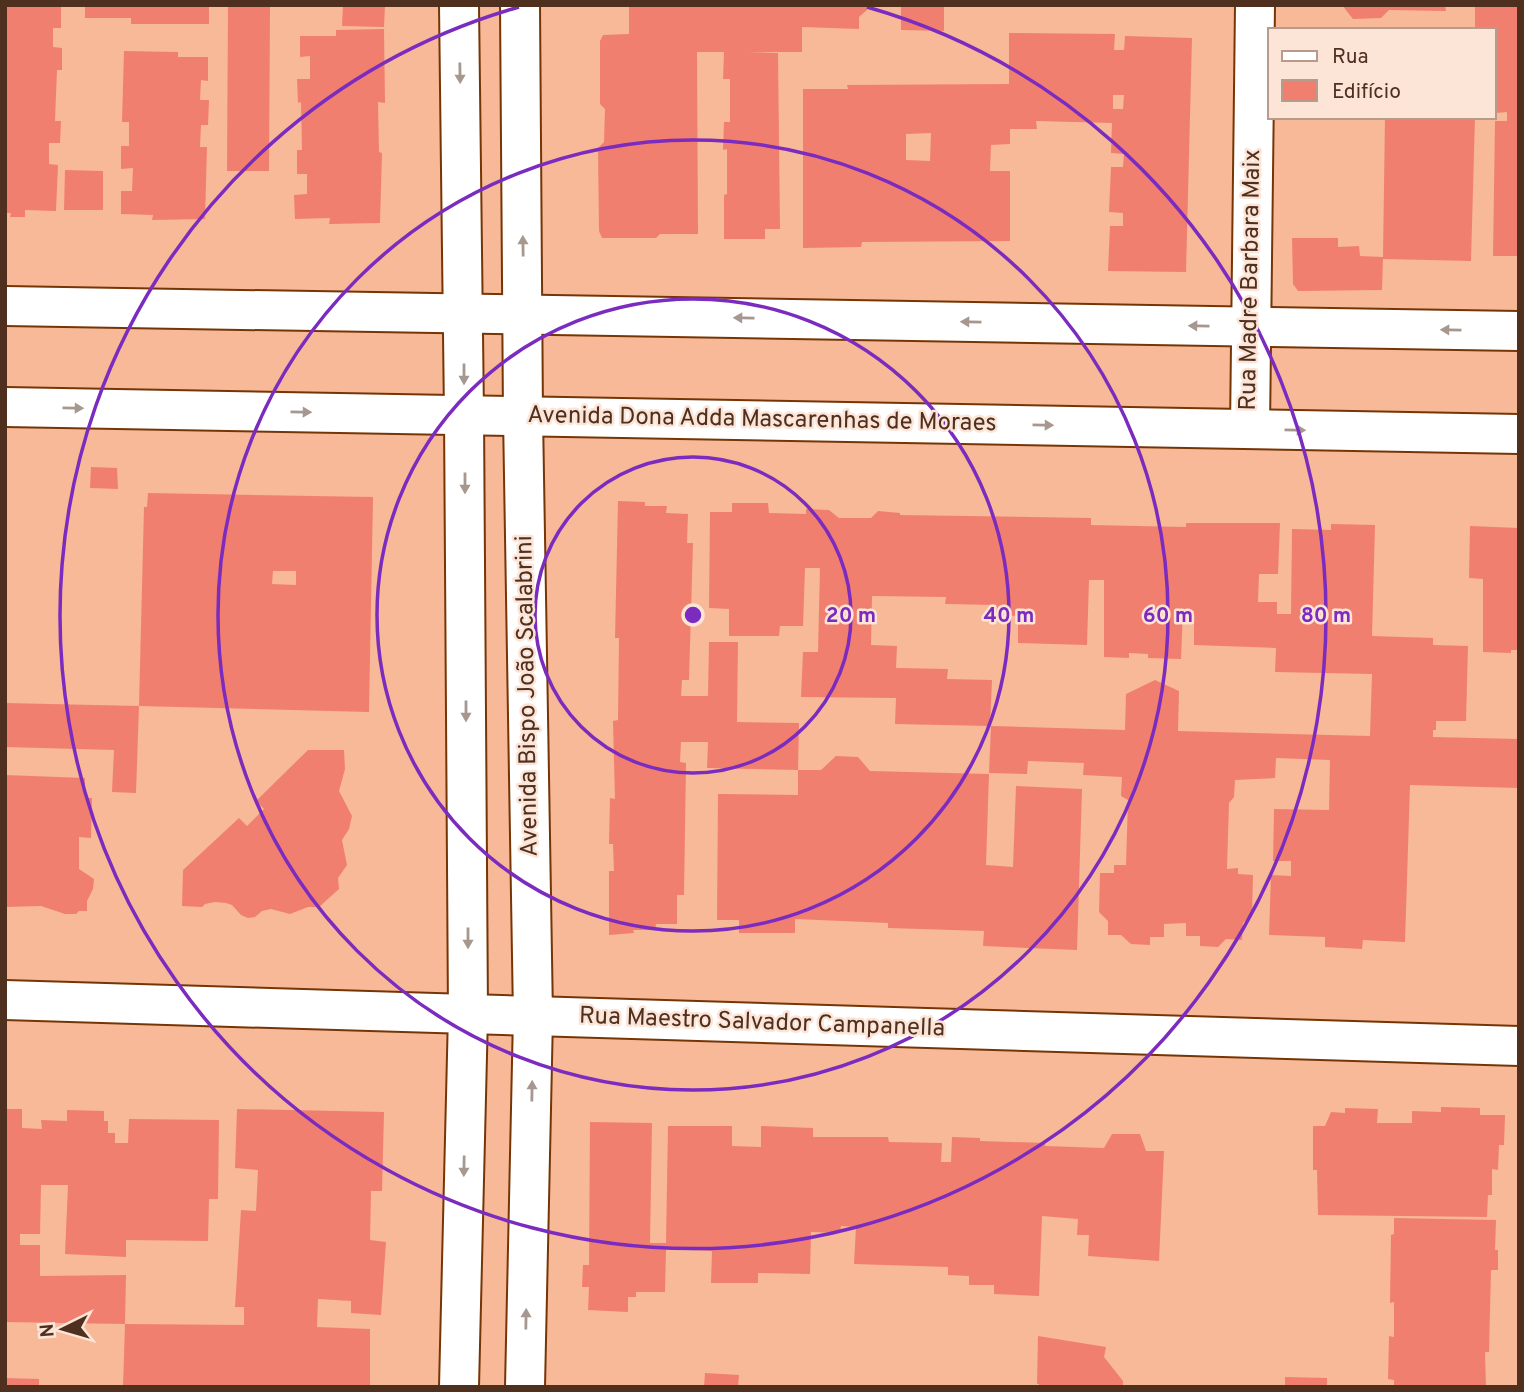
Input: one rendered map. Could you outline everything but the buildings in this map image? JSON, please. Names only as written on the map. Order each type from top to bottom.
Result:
[{"type":"street","points":[[458,1387],[468,1014],[464,313],[459,5]]},
{"type":"street","name":"Avenida Bispo João Scalabrini","points":[[520,5],[523,416],[533,1016],[525,1387]]},
{"type":"street","name":"Rua Madre Barbara Maix","points":[[1250,429],[1255,5]]},
{"type":"street","points":[[5,306],[1519,331]]},
{"type":"street","name":"Avenida Dona Adda Mascarenhas de Moraes","points":[[5,407],[1519,434]]},
{"type":"street","name":"Rua Maestro Salvador Campanella","points":[[5,1000],[1519,1045]]}]
